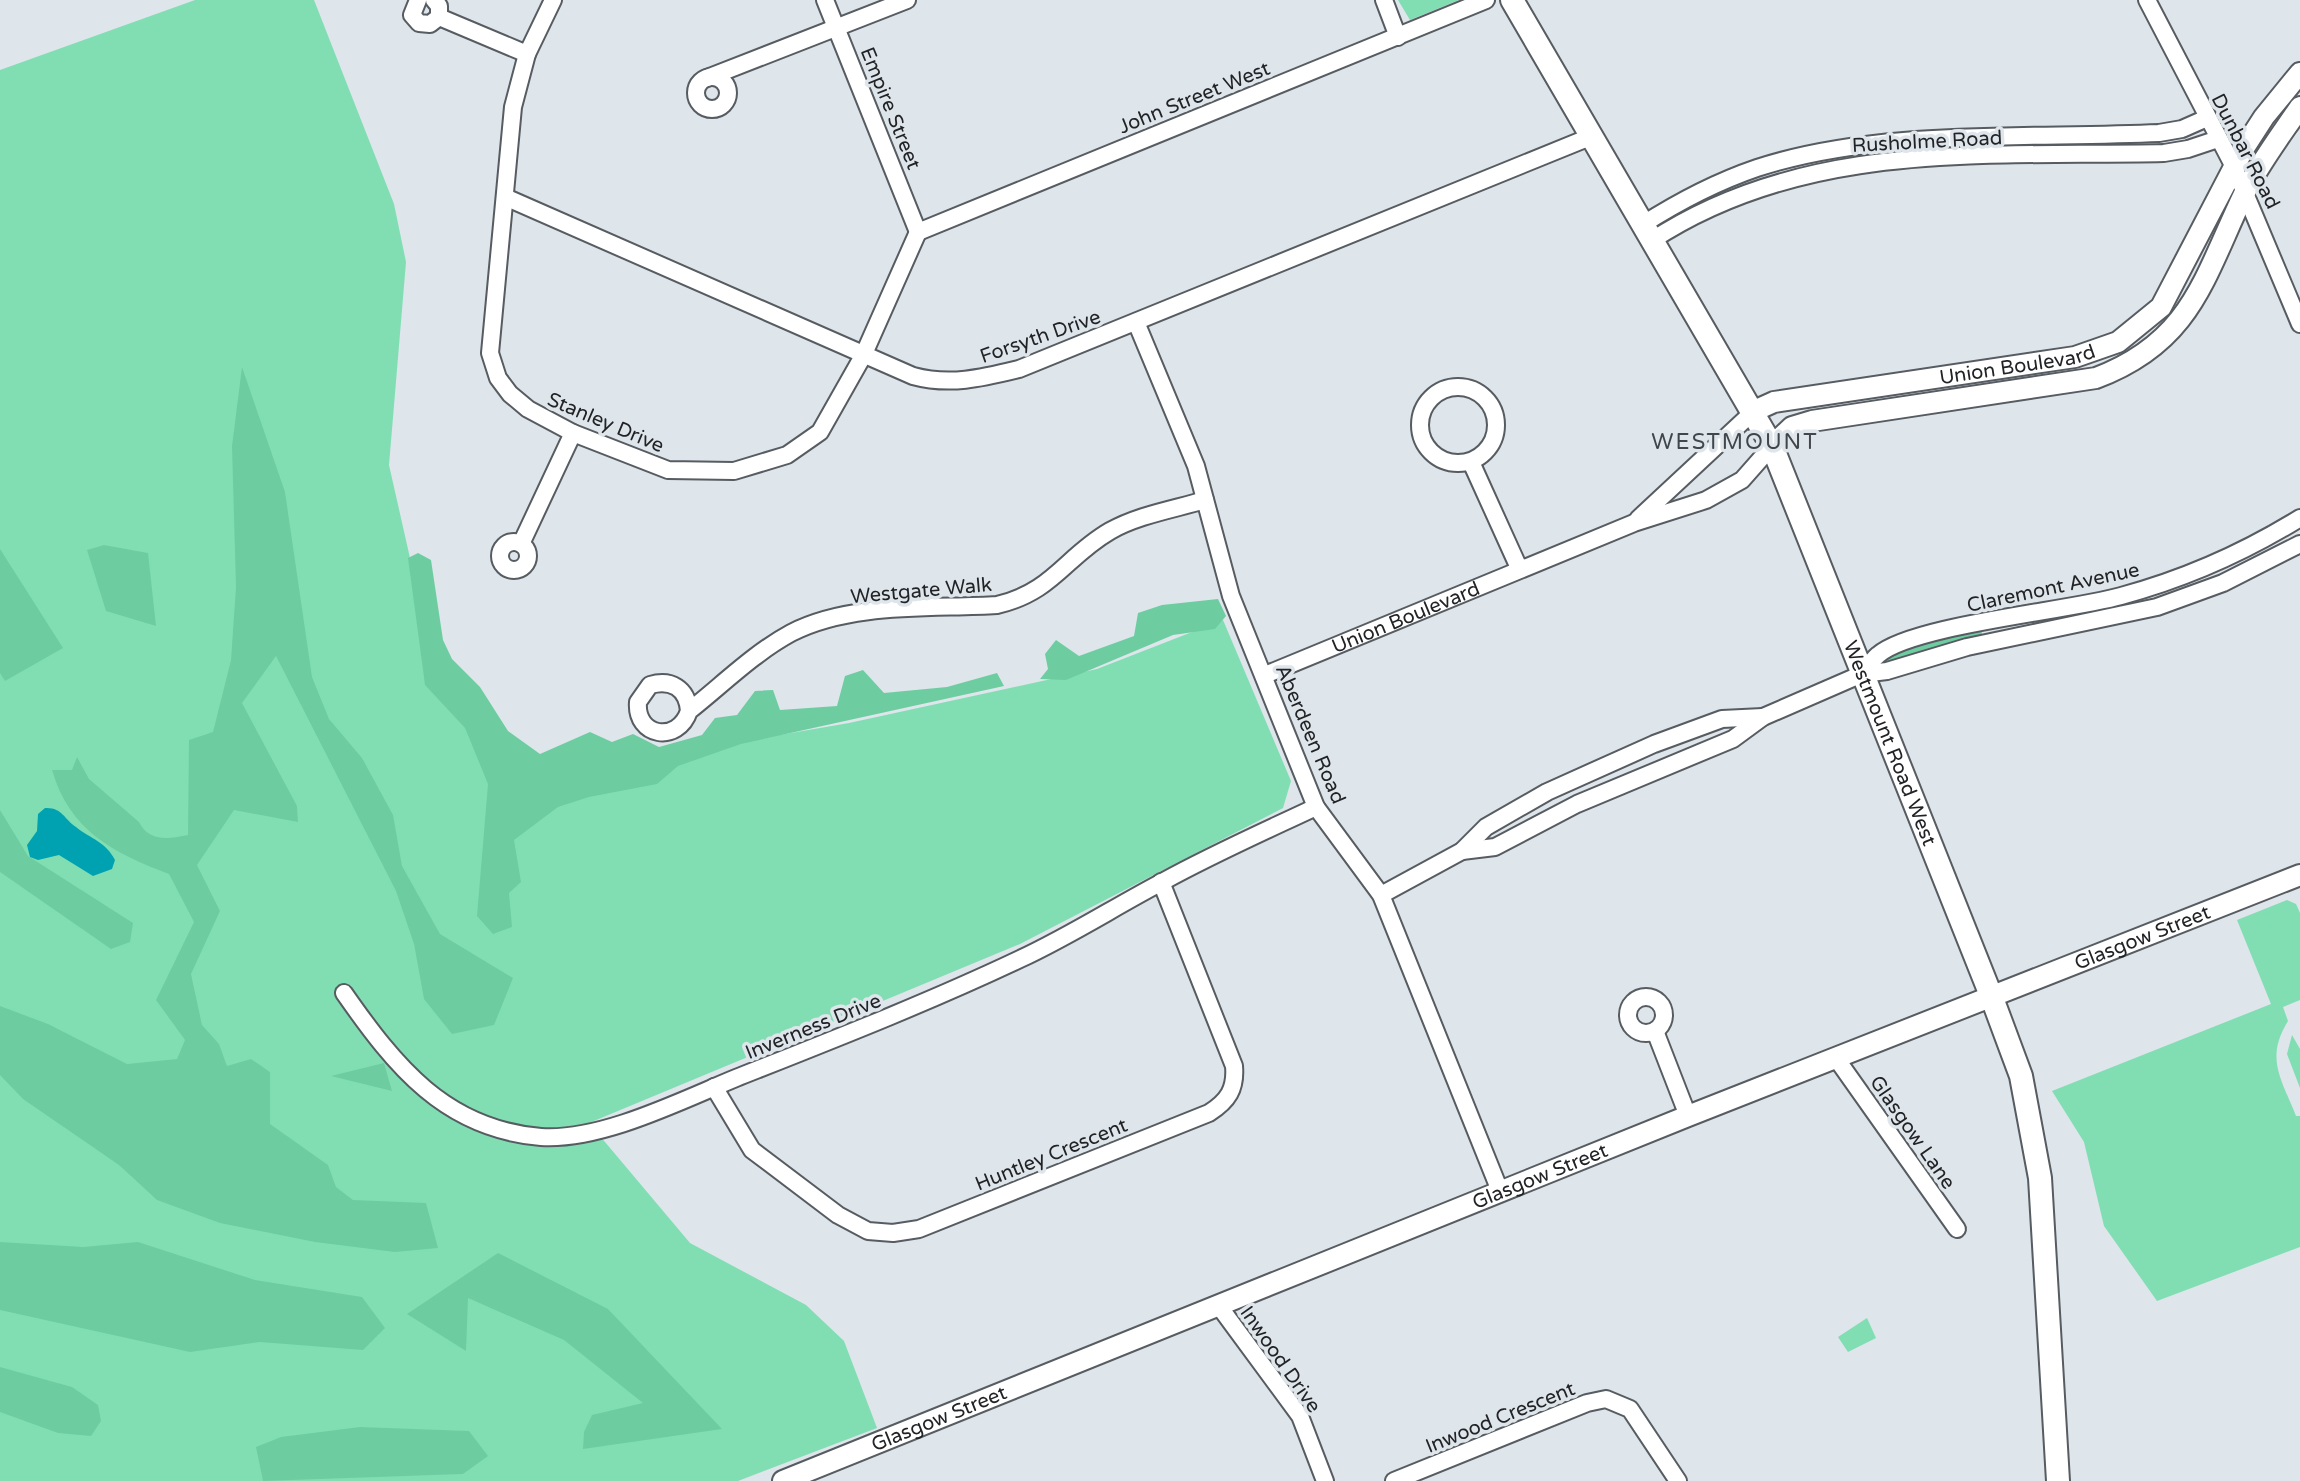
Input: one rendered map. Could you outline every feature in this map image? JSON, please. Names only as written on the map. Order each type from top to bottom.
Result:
[{"type":"main road","name":"Westmount Road West","points":[[1512,0],[1772,446],[2021,1076],[2040,1178],[2058,1481]]},
{"type":"street","points":[[418,0],[412,15],[419,23],[430,24],[436,8],[527,54]]},
{"type":"street","name":"Stanley Drive","points":[[553,0],[527,54],[513,107],[490,353],[498,378],[510,394],[528,409],[573,433],[668,470],[734,471],[787,455],[820,432],[863,356],[918,232]]},
{"type":"street","name":"Empire Street","points":[[825,0],[918,232]]},
{"type":"street","points":[[707,78],[838,30],[907,0]]},
{"type":"street","points":[[1384,0],[1398,37]]},
{"type":"street","name":"John Street West","points":[[918,232],[1486,0]]},
{"type":"street","name":"Dunbar Road","points":[[2147,0],[2234,167],[2300,324]]},
{"type":"street","name":"Union Boulevard","points":[[1634,523],[1754,411],[1774,402],[2075,357],[2118,342],[2161,307],[2234,167],[2264,117],[2300,73]]},
{"type":"street","name":"Union Boulevard","points":[[1265,675],[1519,568],[1634,523],[1706,500],[1742,480],[1792,427],[1812,421],[2070,383],[2119,369],[2158,342],[2198,298],[2245,192],[2300,107]]},
{"type":"street","name":"Rusholme Road","points":[[1647,233],[1682,201],[1756,169],[1833,149],[1889,143],[2159,133],[2207,118]]},
{"type":"street","name":"Forsyth Drive","points":[[505,197],[863,356],[934,382],[967,381],[1019,369],[1590,137]]},
{"type":"street","name":"Rusholme Road","points":[[1647,233],[1762,186],[1834,167],[1888,160],[2164,153],[2218,139]]},
{"type":"street","name":"Aberdeen Road","points":[[1136,322],[1196,466],[1231,596],[1316,807],[1381,895],[1500,1191]]},
{"type":"street","points":[[1462,387],[1478,392],[1494,413],[1495,436],[1482,455],[1471,462],[1456,464],[1435,457],[1420,434],[1420,421],[1426,404],[1448,388],[1462,387]]},
{"type":"street","points":[[521,544],[573,433]]},
{"type":"street","points":[[1471,462],[1519,568]]},
{"type":"street","name":"Westgate Walk","points":[[689,711],[793,632],[861,613],[997,605],[1016,600],[1034,593],[1110,531],[1205,500]]},
{"type":"street","name":"Claremont Avenue","points":[[1862,674],[1879,653],[1913,640],[2121,596],[2242,550],[2300,518]]},
{"type":"street","name":"Claremont Avenue","points":[[1462,851],[1495,847],[1577,804],[1733,739],[1763,717],[1862,674],[1887,671],[1967,647],[2157,607],[2223,583],[2300,544]]},
{"type":"street","name":"Claremont Avenue","points":[[1381,895],[1462,851],[1486,827],[1560,786],[1654,744],[1722,719],[1763,717]]},
{"type":"street","name":"Inverness Drive","points":[[344,993],[379,1042],[426,1092],[448,1108],[510,1131],[560,1137],[604,1129],[913,1007],[1024,957],[1161,882],[1316,807]]},
{"type":"street","name":"Glasgow Street","points":[[783,1481],[1500,1191],[2300,875]]},
{"type":"street","name":"Huntley Crescent","points":[[714,1087],[752,1150],[838,1215],[868,1231],[893,1233],[919,1229],[1209,1113],[1225,1103],[1232,1089],[1234,1066],[1161,882]]},
{"type":"street","points":[[1655,1031],[1688,1116]]},
{"type":"street","name":"Glasgow Lane","points":[[1836,1058],[1957,1229]]},
{"type":"street","name":"Inwood Drive","points":[[1219,1306],[1300,1416],[1325,1481]]},
{"type":"street","name":"Inwood Crescent","points":[[1394,1481],[1587,1403],[1606,1399],[1630,1409],[1678,1481]]},
{"type":"green space","points":[[195,0],[314,0],[394,204],[406,262],[389,465],[417,589],[434,639],[536,777],[849,723],[1097,669],[1223,620],[1291,781],[1283,808],[1020,944],[589,1123],[690,1243],[806,1305],[844,1341],[877,1428],[738,1481],[0,1481],[0,70]]},
{"type":"green space","points":[[1398,0],[1459,0],[1410,20]]},
{"type":"green space","points":[[242,367],[285,492],[312,677],[329,719],[362,758],[393,815],[402,866],[440,934],[513,978],[494,1025],[452,1034],[424,999],[414,944],[396,891],[276,656],[242,703],[297,806],[298,822],[234,810],[197,865],[220,911],[191,974],[202,1025],[219,1044],[227,1066],[251,1059],[270,1072],[270,1124],[328,1165],[336,1187],[353,1200],[426,1203],[438,1248],[395,1252],[315,1242],[220,1223],[157,1200],[119,1165],[23,1099],[0,1075],[0,1006],[48,1024],[127,1064],[177,1059],[185,1040],[156,1000],[194,922],[169,874],[112,848],[82,824],[60,791],[52,770],[72,770],[77,757],[89,779],[148,833],[167,838],[188,835],[189,740],[213,732],[231,660],[236,587],[232,446]]},
{"type":"green space","points":[[104,545],[148,553],[156,626],[106,611],[87,550]]},
{"type":"green space","points":[[0,549],[63,648],[5,681],[0,673]]},
{"type":"green space","points":[[418,553],[431,560],[443,640],[452,659],[480,687],[508,731],[540,754],[590,732],[612,742],[633,734],[659,747],[702,735],[715,718],[737,715],[755,691],[773,690],[780,710],[837,706],[845,676],[863,670],[884,693],[947,687],[997,673],[1004,686],[741,744],[678,766],[657,784],[589,797],[558,807],[514,840],[521,882],[509,893],[512,927],[493,934],[477,916],[488,784],[465,728],[425,685],[408,558]]},
{"type":"green space","points":[[1218,599],[1226,616],[1215,629],[1173,635],[1066,680],[1040,679],[1048,669],[1045,654],[1056,640],[1079,656],[1134,636],[1138,613],[1162,605]]},
{"type":"green space","points":[[1981,630],[1983,638],[1928,649],[1885,668],[1881,660],[1920,644]]},
{"type":"green space","points":[[0,810],[28,856],[133,923],[130,942],[111,949],[0,872]]},
{"type":"green space","points":[[2287,900],[2296,904],[2300,913],[2300,1000],[2283,1007],[2288,1021],[2277,1046],[2276,1057],[2285,1090],[2296,1116],[2300,1116],[2300,1247],[2157,1301],[2104,1226],[2084,1142],[2052,1091],[2271,1004],[2237,920]]},
{"type":"green space","points":[[2292,1035],[2300,1049],[2300,1088],[2287,1054]]},
{"type":"green space","points":[[384,1063],[392,1091],[331,1076]]},
{"type":"green space","points":[[0,1242],[83,1247],[138,1242],[255,1280],[362,1297],[385,1328],[363,1350],[260,1342],[190,1352],[0,1310]]},
{"type":"green space","points":[[498,1253],[608,1309],[722,1429],[583,1449],[584,1432],[592,1415],[643,1403],[564,1340],[468,1298],[466,1351],[407,1314]]},
{"type":"green space","points":[[1867,1318],[1876,1338],[1848,1352],[1838,1337]]},
{"type":"green space","points":[[0,1367],[72,1387],[98,1405],[101,1421],[91,1436],[58,1433],[0,1412]]},
{"type":"green space","points":[[360,1427],[469,1431],[488,1456],[463,1474],[263,1481],[256,1447],[281,1437]]},
{"type":"water","points":[[45,808],[59,811],[107,849],[115,860],[112,869],[93,876],[59,855],[38,860],[30,857],[27,845],[37,831],[38,814]]},
{"type":"district","name":"WESTMOUNT","points":[[1735,441]]}]
